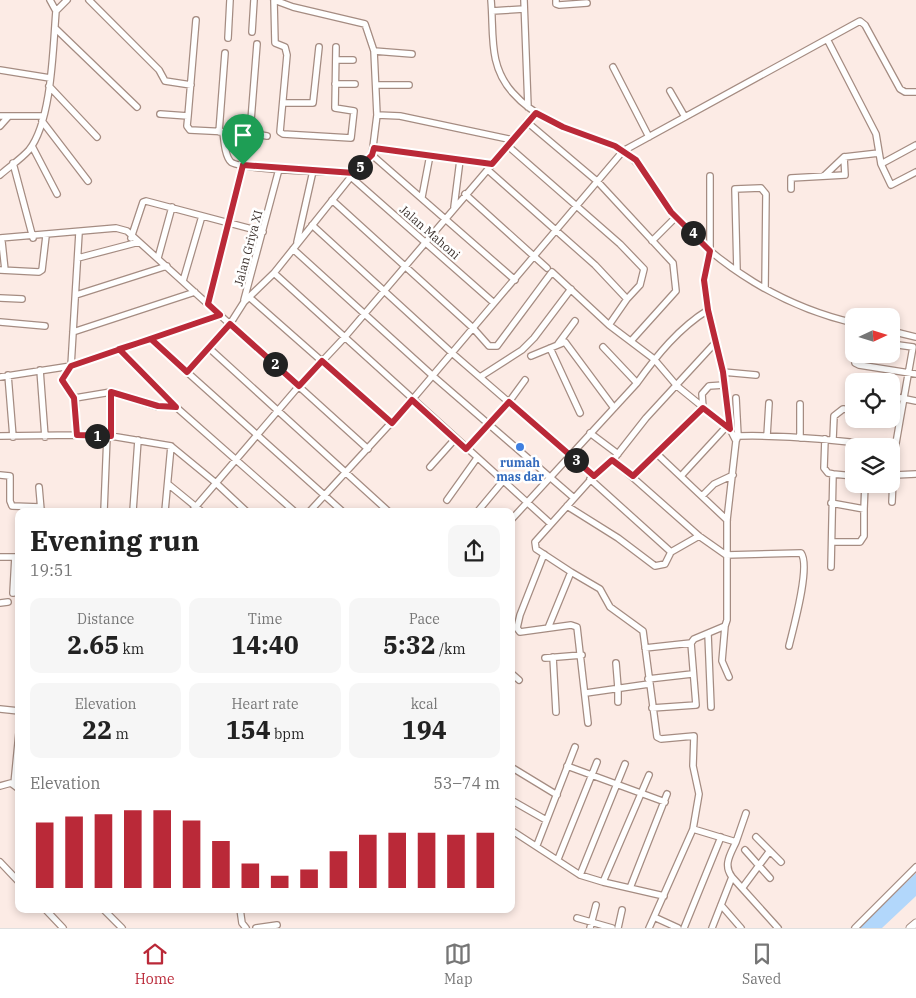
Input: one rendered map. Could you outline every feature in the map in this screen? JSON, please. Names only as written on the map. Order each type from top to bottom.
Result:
[{"type":"main road","points":[[910,928],[916,923]]},
{"type":"street","points":[[0,175],[32,146],[43,118],[50,78],[56,11],[50,0]]},
{"type":"street","points":[[56,11],[68,0]]},
{"type":"street","points":[[89,0],[159,70],[165,80],[191,85]]},
{"type":"street","points":[[228,38],[230,0]]},
{"type":"street","points":[[252,32],[254,0]]},
{"type":"street","points":[[187,372],[230,324],[244,302],[274,273],[352,175],[372,155],[374,148],[377,85],[374,51],[365,24],[302,10],[274,0],[275,43],[285,47],[287,55],[280,132],[283,134],[350,139],[354,112],[335,109],[336,47]]},
{"type":"street","points":[[491,0],[495,64],[512,93],[536,113],[563,127],[623,151],[636,160],[676,217],[710,251],[737,272],[765,288],[845,321]]},
{"type":"street","points":[[524,0],[528,107]]},
{"type":"street","points":[[556,0],[556,4],[587,3]]},
{"type":"street","points":[[492,11],[524,10]]},
{"type":"street","points":[[196,20],[187,126],[190,130],[250,133],[267,136]]},
{"type":"street","points":[[313,508],[433,376],[623,151],[860,21],[863,22],[900,89],[905,92],[916,92]]},
{"type":"street","points":[[54,28],[137,107]]},
{"type":"street","points":[[827,39],[876,134],[881,164],[891,185],[916,172]]},
{"type":"street","points":[[250,133],[257,44]]},
{"type":"street","points":[[283,103],[313,103],[319,47]]},
{"type":"street","points":[[374,51],[412,54]]},
{"type":"street","points":[[225,53],[221,132],[230,161],[243,165],[352,175]]},
{"type":"street","points":[[336,60],[354,60]]},
{"type":"street","points":[[613,67],[649,136]]},
{"type":"street","points":[[0,70],[50,78]]},
{"type":"street","points":[[336,84],[355,84]]},
{"type":"street","points":[[377,85],[409,85]]},
{"type":"street","points":[[49,86],[97,137]]},
{"type":"street","points":[[670,91],[685,117]]},
{"type":"street","points":[[195,508],[299,386],[364,315],[465,194],[489,171],[492,164],[536,113]]},
{"type":"street","points":[[160,114],[188,116]]},
{"type":"street","points":[[377,115],[400,116],[513,140]]},
{"type":"street","points":[[0,116],[43,118]]},
{"type":"street","points":[[0,126],[8,117]]},
{"type":"street","points":[[43,118],[88,181]]},
{"type":"street","points":[[528,122],[598,182],[673,263],[676,290],[631,341]]},
{"type":"street","points":[[881,164],[916,145]]},
{"type":"street","points":[[32,146],[57,194]]},
{"type":"street","points":[[508,146],[626,250],[644,269],[640,285],[627,299],[609,325]]},
{"type":"street","points":[[374,148],[492,164]]},
{"type":"street","points":[[824,176],[844,157],[879,153]]},
{"type":"street","points":[[372,155],[446,217],[515,280]]},
{"type":"street","points":[[422,197],[430,155]]},
{"type":"street","points":[[791,190],[791,178],[846,175],[844,157]]},
{"type":"street","points":[[454,207],[460,160]]},
{"type":"street","points":[[13,163],[33,239]]},
{"type":"street","points":[[208,304],[230,223],[243,165]]},
{"type":"street","name":"Jalan Griya XI","points":[[244,302],[279,169]]},
{"type":"street","points":[[295,247],[313,171]]},
{"type":"street","points":[[489,171],[556,230],[627,299]]},
{"type":"street","name":"Jalan Mahoni","points":[[352,175],[494,303]]},
{"type":"street","points":[[681,476],[728,428],[723,372],[708,310],[704,280],[710,251],[710,176]]},
{"type":"street","points":[[737,272],[735,189],[761,188],[766,194],[765,288]]},
{"type":"street","points":[[465,194],[547,268]]},
{"type":"street","points":[[332,200],[493,348],[497,346],[552,272],[609,325],[654,359],[677,386],[728,428],[737,439]]},
{"type":"street","points":[[135,238],[144,201],[263,232]]},
{"type":"street","points":[[158,258],[172,207]]},
{"type":"street","points":[[183,281],[202,216]]},
{"type":"street","points":[[652,241],[676,217]]},
{"type":"street","points":[[312,225],[452,353],[570,455],[671,552]]},
{"type":"street","points":[[46,238],[43,266],[39,272],[2,270],[1,241],[46,238],[116,228],[135,238],[158,258],[368,449]]},
{"type":"street","points":[[77,435],[74,398],[62,380],[71,366],[80,234]]},
{"type":"street","points":[[78,258],[135,238]]},
{"type":"street","points":[[295,247],[364,315],[574,498]]},
{"type":"street","points":[[76,295],[167,266]]},
{"type":"street","points":[[274,273],[551,524]]},
{"type":"street","points":[[480,377],[528,344],[571,289]]},
{"type":"street","points":[[73,332],[194,292]]},
{"type":"street","points":[[249,297],[392,423]]},
{"type":"street","points":[[0,298],[22,299]]},
{"type":"street","points":[[515,516],[637,383],[654,359],[693,319],[708,310]]},
{"type":"street","points":[[0,377],[71,366],[220,315]]},
{"type":"street","points":[[558,344],[575,321]]},
{"type":"street","points":[[0,322],[45,326]]},
{"type":"street","points":[[900,334],[916,337]]},
{"type":"street","points":[[151,339],[339,508]]},
{"type":"street","points":[[531,356],[565,342],[614,408]]},
{"type":"street","points":[[650,928],[693,828],[699,794],[693,766],[694,736],[661,739],[657,737],[641,629],[610,607],[600,590],[536,549],[535,542],[592,478],[618,454],[646,418],[716,343]]},
{"type":"street","points":[[900,345],[914,347],[900,420]]},
{"type":"street","points":[[604,347],[637,383]]},
{"type":"street","points":[[209,348],[385,508]]},
{"type":"street","points":[[550,348],[580,413]]},
{"type":"street","points":[[119,349],[176,407],[291,508]]},
{"type":"street","points":[[855,363],[916,374]]},
{"type":"street","points":[[40,370],[45,437]]},
{"type":"street","points":[[723,372],[756,375]]},
{"type":"street","points":[[8,375],[13,437]]},
{"type":"street","points":[[466,449],[509,402],[525,380]]},
{"type":"street","points":[[703,408],[704,391],[712,385],[724,385]]},
{"type":"street","points":[[74,398],[111,392],[158,406],[176,407]]},
{"type":"street","points":[[104,508],[111,392]]},
{"type":"street","points":[[900,397],[916,401]]},
{"type":"street","points":[[729,677],[722,661],[727,594],[727,520],[737,439],[736,398]]},
{"type":"street","points":[[768,436],[769,403]]},
{"type":"street","points":[[800,404],[800,438]]},
{"type":"street","points":[[633,476],[703,408]]},
{"type":"street","points":[[833,439],[834,416],[845,409]]},
{"type":"street","points":[[590,433],[618,454]]},
{"type":"street","points":[[0,436],[109,436],[171,446],[243,508]]},
{"type":"street","points":[[737,439],[768,436],[845,441]]},
{"type":"street","points":[[430,467],[455,439]]},
{"type":"street","points":[[826,439],[824,468],[828,473],[845,475]]},
{"type":"street","points":[[134,508],[138,440]]},
{"type":"street","points":[[165,508],[171,446]]},
{"type":"street","points":[[656,453],[727,520]]},
{"type":"street","points":[[447,500],[477,458]]},
{"type":"street","points":[[612,460],[633,476],[700,536],[726,555],[796,553],[803,556],[802,583],[789,646]]},
{"type":"street","points":[[831,567],[833,474]]},
{"type":"street","points":[[900,478],[916,474]]},
{"type":"street","points":[[0,475],[10,476],[10,500],[12,506],[32,508]]},
{"type":"street","points":[[702,496],[714,484],[733,475]]},
{"type":"street","points":[[480,508],[503,481]]},
{"type":"street","points":[[168,484],[193,508]]},
{"type":"street","points":[[39,487],[42,508]]},
{"type":"street","points":[[832,542],[860,542],[864,536],[865,493]]},
{"type":"street","points":[[892,502],[893,493]]},
{"type":"street","points":[[831,503],[864,509]]},
{"type":"street","points":[[567,506],[618,538],[655,566],[664,564],[671,552],[700,536]]},
{"type":"street","points":[[544,554],[520,615],[517,628],[520,632],[570,625],[577,627],[582,655],[588,723]]},
{"type":"street","points":[[0,557],[15,557]]},
{"type":"street","points":[[548,628],[571,572]]},
{"type":"street","points":[[13,593],[15,575]]},
{"type":"street","points":[[0,603],[8,602]]},
{"type":"street","points":[[645,648],[690,643],[725,626]]},
{"type":"street","points":[[708,634],[711,707]]},
{"type":"street","points":[[652,708],[696,705],[690,643]]},
{"type":"street","points":[[545,658],[582,655]]},
{"type":"street","points":[[553,658],[556,712]]},
{"type":"street","points":[[616,663],[618,702]]},
{"type":"street","points":[[586,693],[618,689],[692,674]]},
{"type":"street","points":[[515,676],[519,680]]},
{"type":"street","points":[[0,709],[15,711]]},
{"type":"street","points":[[537,845],[575,747]]},
{"type":"street","points":[[558,859],[597,762]]},
{"type":"street","points":[[580,874],[625,764]]},
{"type":"street","points":[[567,766],[665,802]]},
{"type":"street","points":[[515,769],[557,795]]},
{"type":"street","points":[[603,882],[649,775]]},
{"type":"street","points":[[0,786],[6,783],[15,786]]},
{"type":"street","points":[[630,888],[667,794]]},
{"type":"street","points":[[515,802],[546,820]]},
{"type":"street","points":[[746,813],[727,863],[727,869],[778,928]]},
{"type":"street","points":[[693,828],[736,842]]},
{"type":"street","points":[[515,832],[580,874],[603,882],[664,896]]},
{"type":"street","points":[[684,928],[721,837]]},
{"type":"street","points":[[756,837],[781,862]]},
{"type":"street","points":[[745,850],[770,878]]},
{"type":"street","points":[[743,887],[769,852]]},
{"type":"street","points":[[0,862],[15,878]]},
{"type":"street","points":[[855,928],[916,867]]},
{"type":"street","points":[[712,928],[732,877]]},
{"type":"street","points":[[591,925],[596,905]]},
{"type":"street","points":[[721,905],[741,928]]},
{"type":"street","points":[[618,928],[622,910]]},
{"type":"street","points":[[49,913],[63,928]]},
{"type":"street","points":[[108,913],[122,928]]},
{"type":"street","points":[[241,913],[242,923],[246,928]]},
{"type":"street","points":[[654,917],[678,928]]},
{"type":"street","points":[[578,918],[591,925],[612,928]]},
{"type":"street","points":[[256,928],[277,925]]},
{"type":"water","points":[[916,873],[916,896],[882,928],[859,928]]},
{"type":"place","name":"rumah mas dar","points":[[520,447]]},
{"type":"route","points":[[243,165],[230,223],[208,304],[220,315],[71,366],[64,374],[62,380],[74,398],[77,435],[111,436],[111,392],[158,406],[176,407],[119,349],[151,339],[187,372],[230,324],[299,386],[322,361],[392,423],[412,400],[466,449],[509,402],[594,476],[612,460],[633,476],[703,408],[730,429],[723,372],[708,310],[704,280],[710,251],[671,212],[636,160],[615,146],[563,127],[536,113],[492,164],[374,148],[372,155],[354,173],[243,165]]}]
